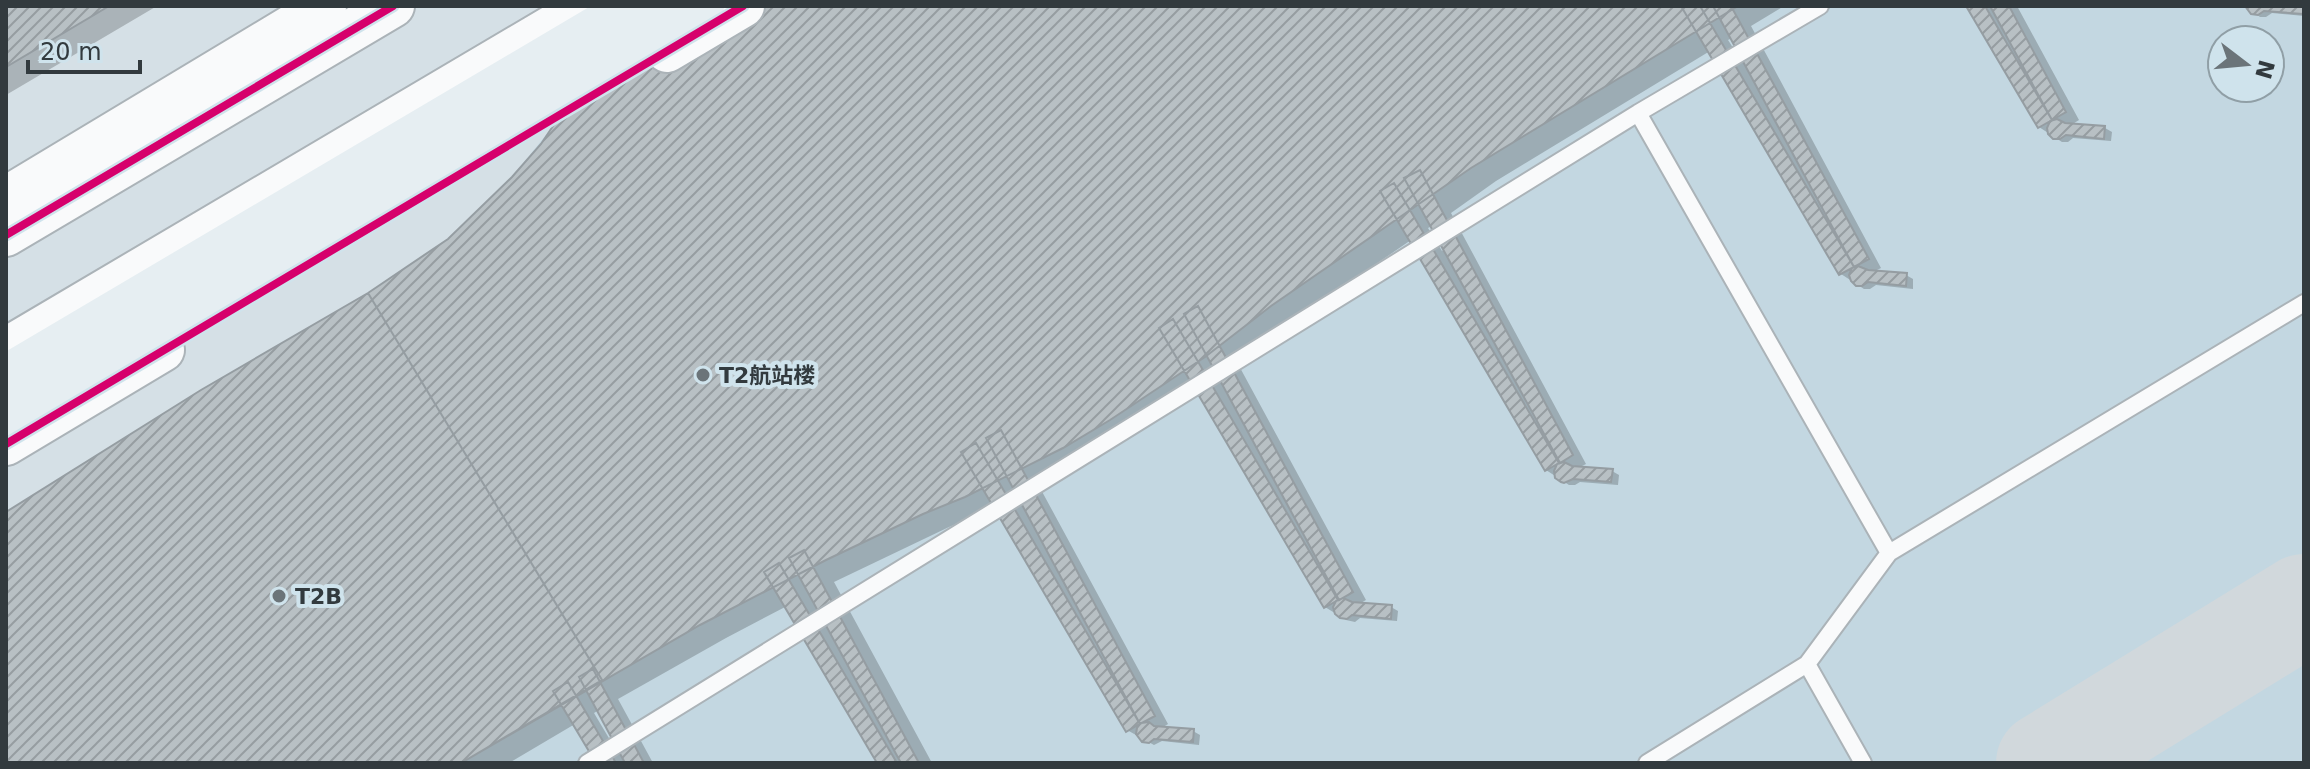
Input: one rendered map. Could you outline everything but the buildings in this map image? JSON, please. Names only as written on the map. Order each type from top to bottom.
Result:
[{"type":"main road","points":[[6,377],[634,6]]},
{"type":"main road","points":[[6,418],[702,6]]},
{"type":"street","points":[[6,198],[325,6]]},
{"type":"street","points":[[6,235],[393,6]]},
{"type":"street","points":[[6,349],[587,6]]},
{"type":"street","points":[[6,444],[743,6]]},
{"type":"lane","points":[[587,763],[1638,113],[1820,6]]},
{"type":"lane","points":[[1638,113],[1889,553]]},
{"type":"lane","points":[[1647,763],[1807,664],[1889,553],[2304,303]]},
{"type":"lane","points":[[1807,664],[1863,763]]},
{"type":"shaded area","points":[[626,6],[2304,6],[2304,763],[6,763],[319,323],[448,239],[512,177],[558,120]]},
{"type":"taxiway","points":[[2047,763],[2304,605]]},
{"type":"cycle path","points":[[6,235],[393,6]]},
{"type":"cycle path","points":[[6,444],[743,6]]},
{"type":"place","name":"T2航站楼","points":[[703,375]]},
{"type":"place","name":"T2B","points":[[279,596]]}]
